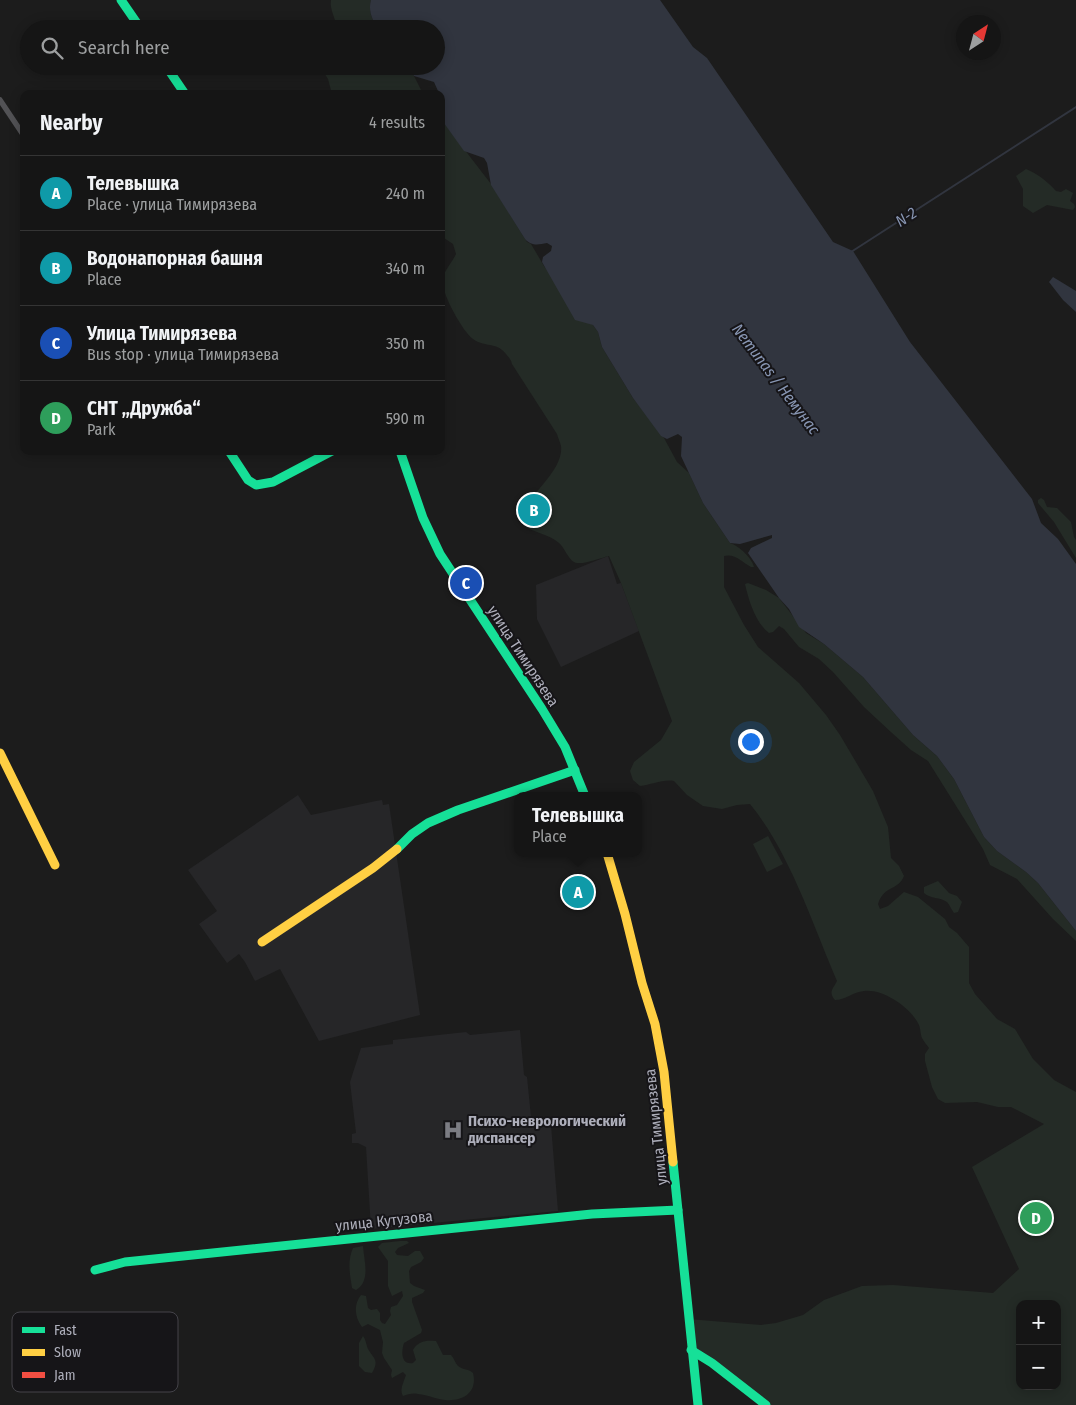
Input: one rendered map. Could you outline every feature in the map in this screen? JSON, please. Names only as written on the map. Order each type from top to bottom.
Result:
[{"type":"street","points":[[121,0],[134,20]]},
{"type":"street","points":[[172,75],[182,90]]},
{"type":"street","points":[[0,100],[20,130]]},
{"type":"street","points":[[232,455],[248,480],[256,485],[267,484],[324,455]]},
{"type":"street","name":"улица Тимирязева","points":[[401,455],[423,518],[440,554],[542,709],[564,747],[583,792]]},
{"type":"street","points":[[0,753],[55,865]]},
{"type":"street","points":[[262,942],[373,868],[400,847],[412,834],[428,823],[458,810],[575,770]]},
{"type":"street","name":"улица Тимирязева","points":[[607,857],[625,914],[660,1048],[666,1090],[698,1405]]},
{"type":"street","name":"улица Кутузова","points":[[96,1270],[125,1262],[434,1229],[592,1214],[678,1210]]},
{"type":"street","points":[[691,1350],[712,1363],[766,1405]]},
{"type":"shaded area","points":[[331,0],[371,0],[370,7],[373,20],[334,20]]},
{"type":"shaded area","points":[[326,75],[413,75],[421,90],[331,90]]},
{"type":"shaded area","points":[[445,124],[491,184],[544,266],[598,332],[602,347],[633,398],[664,438],[677,462],[689,473],[703,503],[730,543],[745,553],[751,560],[754,567],[735,557],[724,556],[724,587],[758,647],[799,683],[840,735],[873,791],[888,827],[891,858],[899,866],[904,876],[898,884],[887,891],[881,898],[878,904],[880,909],[888,906],[904,892],[918,897],[945,919],[949,927],[969,947],[969,983],[975,994],[997,1019],[1015,1029],[1033,1059],[1054,1080],[1076,1092],[1076,1405],[766,1405],[691,1350],[688,1319],[761,1325],[776,1323],[803,1315],[824,1300],[862,1286],[893,1285],[993,1293],[1019,1269],[972,1167],[1044,1124],[1011,1107],[998,1107],[977,1102],[945,1103],[938,1099],[932,1087],[925,1061],[925,1054],[929,1048],[922,1038],[918,1023],[909,1011],[888,996],[872,991],[864,991],[835,1000],[832,993],[837,981],[799,889],[777,844],[750,804],[722,809],[703,806],[687,795],[674,781],[640,786],[633,780],[630,771],[634,762],[661,740],[672,721],[621,583],[609,556],[585,563],[574,562],[555,540],[523,525],[522,510],[547,480],[558,463],[561,454],[561,444],[557,434],[506,354],[498,347],[477,342],[458,320],[445,292],[445,272],[456,254],[453,244],[445,239]]},
{"type":"shaded area","points":[[1026,169],[1042,178],[1056,191],[1061,192],[1066,189],[1073,193],[1070,201],[1075,207],[1073,210],[1047,205],[1033,213],[1023,206],[1023,189],[1016,176]]},
{"type":"shaded area","points":[[1041,498],[1047,507],[1057,508],[1071,522],[1076,540],[1076,558],[1054,522],[1038,503],[1038,500]]},
{"type":"shaded area","points":[[608,556],[617,584],[621,583],[639,631],[561,667],[537,619],[536,585]]},
{"type":"shaded area","points":[[748,583],[766,590],[779,598],[806,633],[824,644],[863,677],[913,735],[937,756],[954,779],[984,837],[997,851],[1038,883],[1076,931],[1076,941],[1017,879],[990,865],[983,849],[928,761],[911,750],[892,733],[864,707],[833,672],[819,659],[799,647],[784,629],[779,626],[769,633],[764,628],[756,617],[751,604],[745,584]]},
{"type":"shaded area","points":[[298,795],[311,815],[382,800],[383,805],[389,804],[420,1015],[319,1041],[280,969],[255,981],[239,954],[227,963],[199,924],[217,911],[188,870]]},
{"type":"shaded area","points":[[768,836],[783,864],[767,872],[753,844]]},
{"type":"shaded area","points":[[938,881],[949,893],[957,896],[962,902],[958,912],[954,913],[944,900],[924,893],[924,887]]},
{"type":"shaded area","name":"Психо-неврологический диспансер","points":[[520,1030],[524,1075],[527,1077],[532,1127],[551,1125],[558,1211],[371,1229],[366,1147],[358,1143],[352,1143],[352,1134],[356,1133],[350,1082],[361,1048],[393,1044],[393,1040],[466,1032],[470,1035]]},
{"type":"shaded area","points":[[407,1241],[409,1243],[398,1248],[395,1252],[397,1255],[408,1256],[415,1251],[420,1251],[424,1258],[421,1262],[411,1267],[409,1271],[410,1283],[425,1290],[423,1293],[412,1298],[422,1330],[421,1333],[404,1343],[402,1350],[404,1360],[413,1363],[416,1360],[413,1350],[417,1345],[426,1341],[436,1341],[443,1355],[451,1355],[458,1366],[473,1373],[474,1380],[471,1390],[468,1394],[458,1399],[442,1399],[416,1394],[403,1396],[402,1388],[406,1375],[403,1372],[392,1378],[392,1370],[382,1353],[383,1342],[380,1330],[368,1324],[362,1327],[358,1320],[356,1307],[361,1295],[366,1296],[368,1308],[371,1310],[377,1309],[380,1313],[380,1320],[385,1324],[391,1315],[391,1307],[397,1305],[403,1296],[402,1291],[392,1296],[388,1286],[388,1261],[378,1247],[382,1243]]},
{"type":"shaded area","points":[[363,1246],[366,1270],[364,1281],[356,1290],[352,1288],[350,1258],[353,1248]]},
{"type":"shaded area","points":[[363,1336],[376,1362],[372,1373],[365,1372],[359,1366],[359,1343]]},
{"type":"water","name":"Nemunas / Немунас","points":[[371,0],[660,0],[693,47],[707,58],[833,242],[853,251],[910,342],[1032,499],[1041,523],[1058,539],[1076,564],[1076,931],[1038,883],[997,851],[984,837],[954,779],[937,756],[913,735],[863,677],[824,644],[799,627],[789,609],[779,598],[748,553],[751,548],[772,538],[772,535],[740,544],[730,543],[703,503],[681,456],[682,437],[678,434],[667,439],[661,436],[633,398],[602,347],[598,332],[593,325],[575,320],[542,262],[543,257],[551,251],[552,246],[547,243],[532,244],[525,239],[491,185],[487,163],[484,158],[464,151],[445,125],[445,90],[438,90],[434,82],[413,75],[445,75],[445,20],[373,20],[370,7]]},
{"type":"water","points":[[1053,277],[1076,291],[1076,312],[1063,300],[1049,282]]},
{"type":"waterway","name":"N-2","points":[[851,252],[1076,107]]},
{"type":"traffic: fast","points":[[121,0],[135,20]]},
{"type":"traffic: fast","points":[[172,75],[182,90]]},
{"type":"traffic: fast","points":[[232,455],[248,480],[256,485],[273,482],[324,455]]},
{"type":"traffic: fast","points":[[401,455],[423,518],[440,554],[565,747],[583,792]]},
{"type":"traffic: fast","points":[[397,849],[412,834],[428,823],[458,810],[575,770]]},
{"type":"traffic: fast","points":[[673,1162],[698,1405]]},
{"type":"traffic: fast","points":[[95,1270],[125,1262],[592,1214],[678,1210]]},
{"type":"traffic: fast","points":[[691,1350],[712,1363],[766,1405]]},
{"type":"traffic: slow","points":[[0,753],[55,865]]},
{"type":"traffic: slow","points":[[262,942],[373,868],[397,849]]},
{"type":"traffic: slow","points":[[608,857],[655,1024],[664,1072],[673,1162]]},
{"type":"place","name":"Водонапорная башня","points":[[534,510]]},
{"type":"place","name":"Улица Тимирязева","points":[[466,583]]},
{"type":"place","name":"Телевышка","points":[[578,892]]},
{"type":"place","name":"Психо-неврологический диспансер","points":[[453,1130]]},
{"type":"place","name":"СНТ „Дружба“","points":[[1036,1218]]}]
